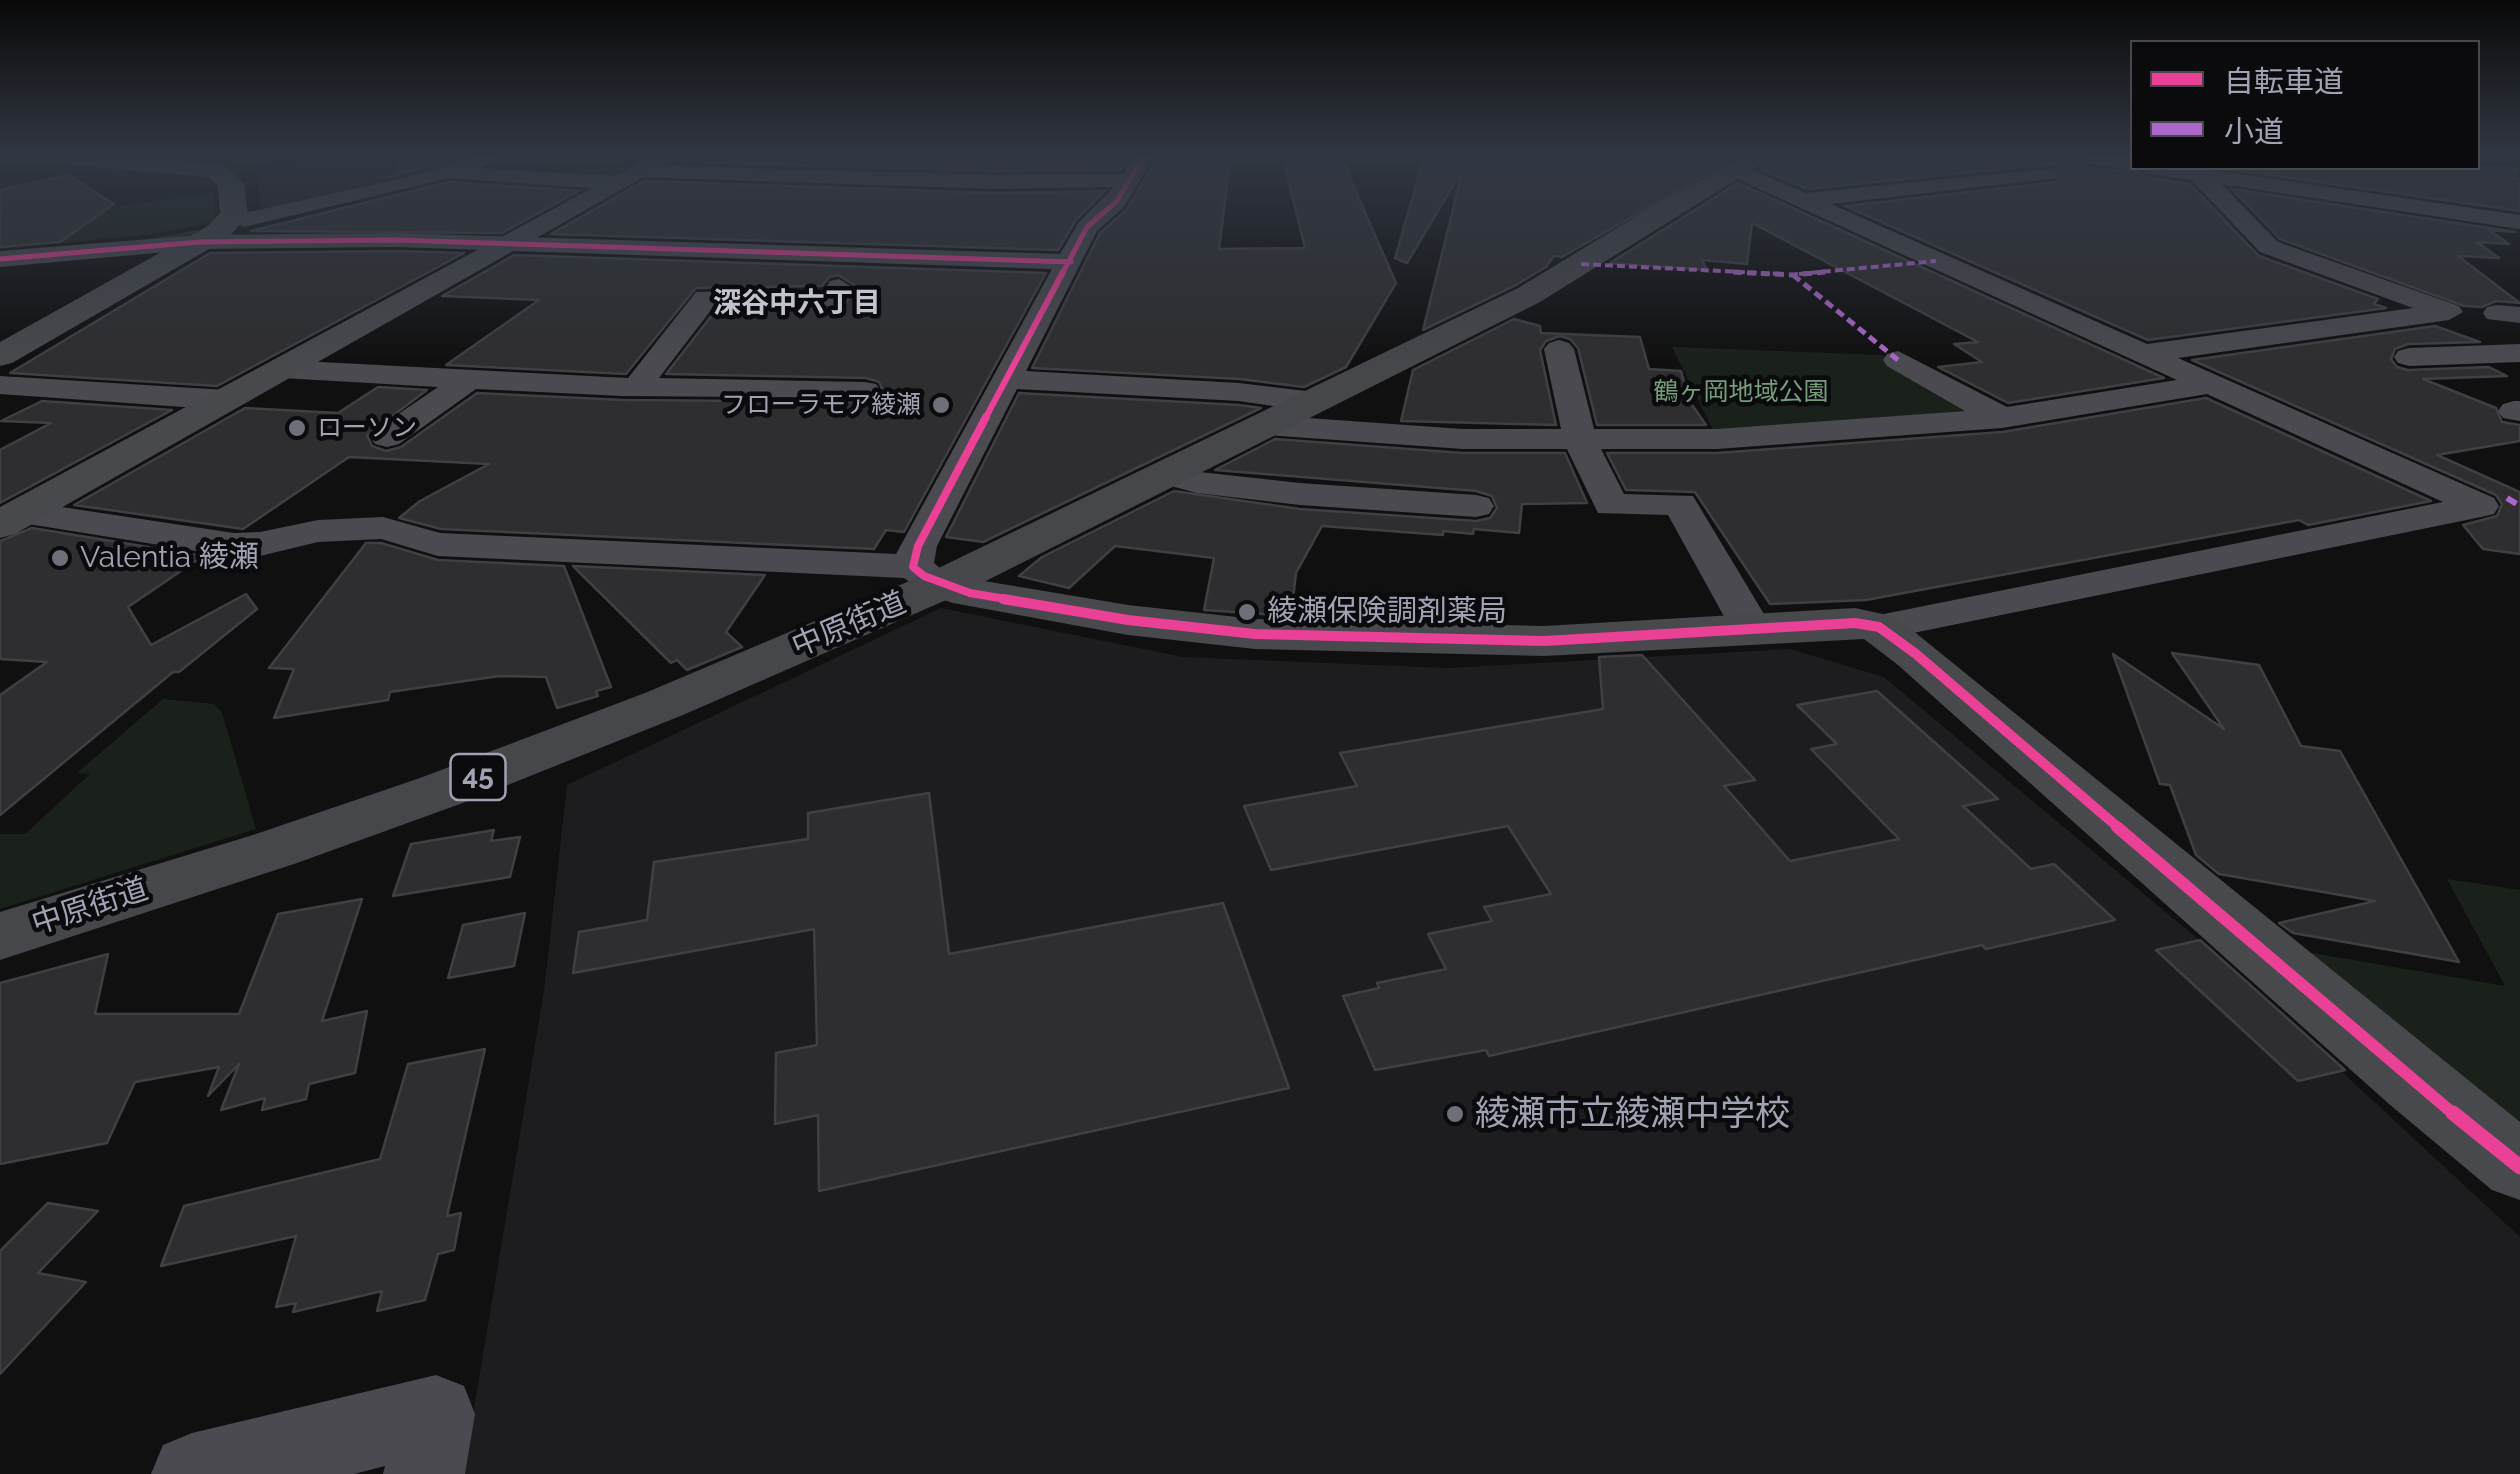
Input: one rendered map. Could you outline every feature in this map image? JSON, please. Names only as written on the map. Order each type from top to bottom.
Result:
[{"type":"main road","name":"中原街道","points":[[0,936],[275,849],[458,784],[664,704],[928,576],[1169,474],[1529,295],[1639,227]]},
{"type":"street","points":[[0,356],[223,227]]},
{"type":"street","points":[[11,518],[539,227]]},
{"type":"street","points":[[928,576],[918,546],[1087,227]]},
{"type":"street","points":[[11,518],[234,544],[260,544],[335,529],[383,528],[438,544],[928,576],[970,593],[1128,620],[1255,634],[1544,642],[1855,623],[1879,627],[2480,506],[1862,227]]},
{"type":"street","points":[[2142,354],[2449,312],[2269,247],[2249,227]]},
{"type":"street","points":[[7,271],[53,254],[200,242],[322,240],[512,242],[1071,262]]},
{"type":"street","points":[[281,267],[322,240]]},
{"type":"street","points":[[638,385],[706,298],[832,298],[839,287]]},
{"type":"street","points":[[1560,348],[1580,441],[1610,504],[1680,504],[1752,629]]},
{"type":"street","points":[[2409,357],[2520,353]]},
{"type":"street","points":[[1898,360],[2002,418]]},
{"type":"street","points":[[282,369],[865,391]]},
{"type":"street","points":[[387,437],[472,377]]},
{"type":"street","points":[[1009,379],[1239,392],[1314,402]]},
{"type":"street","points":[[1266,425],[1463,439],[1716,439],[2002,418],[2210,384]]},
{"type":"street","points":[[0,385],[226,400]]},
{"type":"street","points":[[1169,474],[1197,482],[1300,494],[1476,506]]},
{"type":"street","points":[[1879,627],[1916,654],[2400,1071],[2520,1167]]},
{"type":"street","points":[[192,1474],[436,1414],[424,1474]]},
{"type":"shaded area","name":"綾瀬市立綾瀬中学校","points":[[941,608],[1183,657],[1448,668],[1790,649],[1884,677],[2204,944],[2520,1237],[2520,1474],[463,1474],[544,991],[567,785]]},
{"type":"green space","points":[[0,227],[190,227],[148,235],[0,249]]},
{"type":"green space","name":"鶴ヶ岡地域公園","points":[[1672,347],[1882,355],[1982,409],[1715,434]]},
{"type":"green space","points":[[163,699],[214,704],[222,713],[256,829],[0,909],[0,834],[25,834],[90,774],[77,773]]},
{"type":"green space","points":[[2447,879],[2520,890],[2520,1150],[2271,946],[2505,986]]},
{"type":"building","points":[[0,227],[82,227],[60,242],[0,247]]},
{"type":"building","points":[[268,227],[513,227],[502,233],[251,231]]},
{"type":"building","points":[[564,227],[1072,227],[1058,250],[551,234]]},
{"type":"building","points":[[1107,227],[1222,227],[1219,249],[1305,248],[1300,227],[1371,227],[1396,283],[1346,367],[1304,387],[1239,379],[1032,368],[1100,233]]},
{"type":"building","points":[[1404,227],[1429,227],[1407,263],[1395,258]]},
{"type":"building","points":[[1449,227],[1615,227],[1562,257],[1554,256],[1546,267],[1516,285],[1423,330]]},
{"type":"building","points":[[1668,227],[1752,227],[1747,264],[1702,260],[1707,270],[1610,263]]},
{"type":"building","points":[[1759,227],[1834,227],[2164,378],[2008,403],[1938,367],[1982,362],[1954,344],[1978,342]]},
{"type":"building","points":[[1892,227],[2231,227],[2259,256],[2378,299],[2374,304],[2386,308],[2148,340]]},
{"type":"building","points":[[2268,227],[2481,227],[2515,232],[2489,230],[2509,244],[2477,242],[2499,258],[2458,256],[2520,303],[2496,301],[2482,307],[2464,306],[2280,239]]},
{"type":"building","points":[[210,253],[464,253],[217,386],[10,373]]},
{"type":"building","points":[[514,255],[1046,273],[904,532],[886,530],[874,549],[441,529],[399,518],[420,501],[489,464],[349,457],[243,529],[74,505],[245,408],[338,413],[378,387],[427,390],[367,435],[372,446],[386,451],[401,447],[477,393],[623,400],[876,402],[884,393],[879,382],[866,378],[666,374],[716,310],[843,308],[856,286],[838,275],[829,277],[822,286],[696,288],[626,374],[446,365],[539,300],[442,296]]},
{"type":"building","points":[[1514,319],[1540,326],[1541,333],[1640,337],[1649,369],[1681,371],[1690,402],[1706,425],[1597,425],[1578,348],[1570,339],[1560,336],[1546,341],[1540,350],[1556,425],[1401,421],[1413,370]]},
{"type":"building","points":[[2435,326],[2480,342],[2408,344],[2395,349],[2391,359],[2397,367],[2408,370],[2489,367],[2507,376],[2423,379],[2496,408],[2502,422],[2520,425],[2520,441],[2437,455],[2520,492],[2520,554],[2483,549],[2463,525],[2497,516],[2502,504],[2496,495],[2192,360]]},
{"type":"building","points":[[1019,393],[1261,408],[983,542],[946,537]]},
{"type":"building","points":[[2206,398],[2431,501],[2308,525],[2299,520],[1866,600],[1770,604],[1695,492],[1626,490],[1607,453],[1717,453],[2002,432]]},
{"type":"building","points":[[42,401],[172,410],[0,503],[0,450],[51,423],[1,421]]},
{"type":"building","points":[[1275,439],[1463,453],[1565,453],[1587,503],[1522,504],[1519,533],[1474,529],[1473,534],[1443,531],[1443,535],[1322,526],[1296,573],[1291,616],[1204,610],[1214,558],[1115,546],[1069,588],[1019,576],[1042,557],[1174,491],[1300,509],[1476,521],[1490,518],[1497,508],[1492,496],[1476,491],[1215,470]]},
{"type":"building","points":[[32,528],[203,556],[128,607],[151,645],[246,594],[257,609],[179,672],[173,672],[0,815],[0,695],[47,662],[0,659],[0,541]]},
{"type":"building","points":[[366,543],[381,543],[438,560],[564,566],[611,687],[596,691],[598,696],[557,708],[546,677],[499,676],[390,692],[388,700],[274,718],[294,669],[269,668]]},
{"type":"building","points":[[573,566],[765,575],[726,632],[742,647],[687,670],[677,660],[671,663]]},
{"type":"building","points":[[2172,653],[2259,665],[2301,746],[2340,751],[2459,962],[2293,933],[2279,923],[2375,901],[2219,874],[2196,855],[2170,785],[2160,784],[2113,654],[2224,729]]},
{"type":"building","points":[[1642,655],[1755,780],[1724,786],[1790,861],[1899,839],[1811,749],[1837,744],[1797,705],[1877,691],[1998,799],[1963,806],[2031,869],[2054,864],[2115,920],[1986,949],[1982,945],[1489,1056],[1486,1050],[1375,1070],[1343,996],[1379,988],[1377,983],[1446,969],[1428,934],[1492,921],[1484,907],[1551,894],[1508,826],[1271,870],[1244,806],[1357,786],[1340,753],[1603,709],[1599,657]]},
{"type":"building","points":[[929,793],[949,954],[1223,903],[1289,1088],[819,1191],[818,1115],[775,1124],[776,1053],[817,1045],[814,929],[573,973],[579,932],[647,920],[654,862],[808,839],[808,813]]},
{"type":"building","points":[[494,830],[491,841],[520,837],[510,877],[393,896],[411,844]]},
{"type":"building","points":[[362,899],[322,1021],[367,1011],[355,1073],[309,1084],[306,1099],[262,1110],[265,1098],[221,1110],[239,1064],[208,1096],[219,1067],[135,1082],[107,1143],[0,1164],[0,983],[108,954],[95,1014],[239,1014],[278,914]]},
{"type":"building","points":[[525,913],[514,966],[448,978],[463,925]]},
{"type":"building","points":[[2200,940],[2345,1070],[2298,1081],[2156,950]]},
{"type":"building","points":[[485,1049],[447,1216],[461,1213],[454,1250],[438,1254],[425,1300],[377,1311],[382,1291],[293,1312],[296,1303],[276,1307],[296,1236],[161,1266],[184,1206],[380,1159],[408,1064]]},
{"type":"building","points":[[48,1203],[98,1211],[38,1273],[86,1282],[0,1374],[0,1251]]},
{"type":"waterway","points":[[143,241],[197,232]]},
{"type":"marked path","points":[[1581,264],[1793,275],[1936,261]]},
{"type":"marked path","points":[[1793,275],[1898,360]]},
{"type":"marked path","points":[[2507,498],[2520,506]]},
{"type":"cycle path","points":[[1087,227],[918,546],[913,567],[924,576],[970,593],[1128,620],[1255,634],[1544,641],[1855,623],[1879,627],[1916,654],[2415,1083],[2520,1167]]},
{"type":"cycle path","points":[[0,259],[200,242],[396,240],[1071,262]]},
{"type":"place","name":"フローラモア綾瀬","points":[[941,405]]},
{"type":"place","name":"ローソン","points":[[297,428]]},
{"type":"place","name":"Valentia 綾瀬","points":[[60,558]]},
{"type":"place","name":"綾瀬保険調剤薬局","points":[[1247,612]]},
{"type":"place","name":"綾瀬市立綾瀬中学校","points":[[1455,1114]]},
{"type":"district","name":"深谷中六丁目","points":[[797,304]]}]
